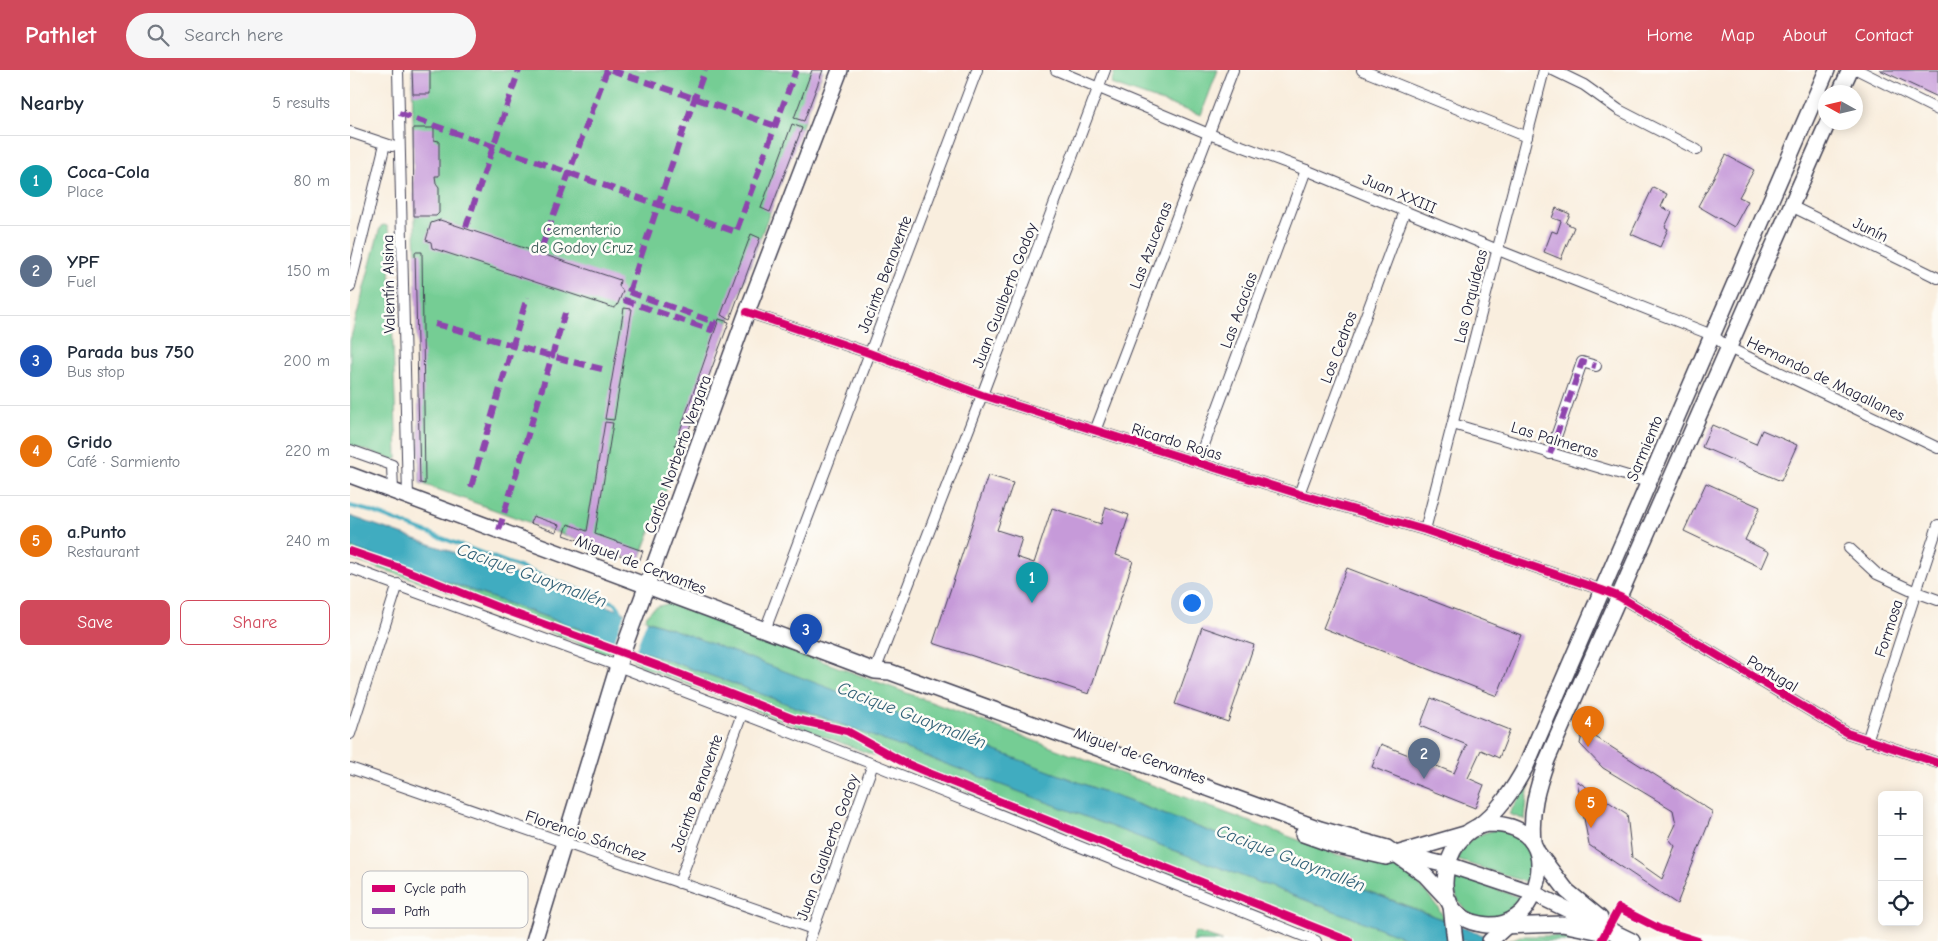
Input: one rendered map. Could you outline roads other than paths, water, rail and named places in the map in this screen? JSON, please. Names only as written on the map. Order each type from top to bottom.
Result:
[{"type":"main road","name":"Carlos Norberto Vergara","points":[[534,941],[625,645],[747,312],[840,70]]},
{"type":"main road","name":"Sarmiento","points":[[1470,831],[1494,813],[1504,802],[1526,766],[1827,70]]},
{"type":"main road","points":[[1843,85],[1850,70]]},
{"type":"main road","points":[[1502,930],[1524,910],[1533,893],[1538,874],[1532,820],[1537,788],[1555,741],[1825,130]]},
{"type":"main road","name":"Miguel de Cervantes","points":[[350,475],[875,670],[890,672],[1320,829],[1387,848],[1425,875],[1456,912],[1467,920],[1502,930],[1562,924],[1605,934],[1614,933]]},
{"type":"main road","name":"Miguel de Cervantes","points":[[1470,831],[1489,824],[1504,824],[1519,829],[1536,847],[1567,891],[1577,901],[1610,925],[1614,933]]},
{"type":"main road","points":[[1397,854],[1470,831]]},
{"type":"main road","points":[[1454,941],[1446,884],[1448,865],[1452,854],[1470,831]]},
{"type":"main road","name":"Miguel de Cervantes","points":[[1397,854],[1448,865],[1533,893],[1632,941]]},
{"type":"street","name":"Valentín Alsina","points":[[398,70],[408,498]]},
{"type":"street","name":"Jacinto Benavente","points":[[765,630],[977,70]]},
{"type":"street","name":"Juan XXIII","points":[[1056,70],[1209,134],[1306,170],[1498,250],[1712,335],[1729,348]]},
{"type":"street","name":"Juan Gualberto Godoy","points":[[875,670],[1105,70]]},
{"type":"street","name":"Las Azucenas","points":[[1094,431],[1233,70]]},
{"type":"street","points":[[1362,70],[1527,137]]},
{"type":"street","name":"Las Orquídeas","points":[[1425,530],[1544,70]]},
{"type":"street","points":[[1553,70],[1584,85],[1619,110],[1697,150]]},
{"type":"street","points":[[1858,70],[1938,110]]},
{"type":"street","points":[[350,132],[400,149]]},
{"type":"street","points":[[350,286],[386,144]]},
{"type":"street","name":"Las Acacias","points":[[1198,461],[1306,170]]},
{"type":"street","name":"Junín","points":[[1792,206],[1938,278]]},
{"type":"street","name":"Los Cedros","points":[[1299,494],[1405,211]]},
{"type":"street","name":"Ricardo Rojas","points":[[747,312],[869,353],[982,395],[1299,494],[1425,530],[1602,590]]},
{"type":"street","name":"Hernando de Magallanes","points":[[1729,348],[1938,448]]},
{"type":"street","points":[[1550,454],[1582,362],[1596,366]]},
{"type":"street","name":"Las Palmeras","points":[[1452,424],[1648,482]]},
{"type":"street","points":[[350,450],[392,465],[393,492]]},
{"type":"street","name":"Formosa","points":[[1868,740],[1938,525]]},
{"type":"street","points":[[1849,548],[1877,574],[1938,600]]},
{"type":"street","points":[[350,568],[618,666],[873,764],[1316,941]]},
{"type":"street","points":[[350,734],[398,584]]},
{"type":"street","name":"Portugal","points":[[1602,590],[1620,597],[1847,733],[1938,763]]},
{"type":"street","name":"Jacinto Benavente","points":[[679,883],[742,714]]},
{"type":"street","name":"Juan Gualberto Godoy","points":[[809,941],[873,764]]},
{"type":"street","name":"Florencio Sánchez","points":[[350,768],[813,930]]},
{"type":"water","points":[[350,516],[686,634],[1499,941],[1414,941],[740,686],[350,547]]},
{"type":"waterway","name":"Cacique Guaymallén","points":[[350,506],[370,511],[615,603],[621,613]]},
{"type":"place","name":"Coca-Cola","points":[[1032,603]]},
{"type":"place","name":"Parada bus 750","points":[[806,655]]},
{"type":"place","name":"Grido","points":[[1588,747]]},
{"type":"place","name":"YPF","points":[[1424,779]]},
{"type":"place","name":"a.Punto","points":[[1591,828]]},
{"type":"park label","name":"Cementerio de Godoy Cruz","points":[[582,238]]}]
